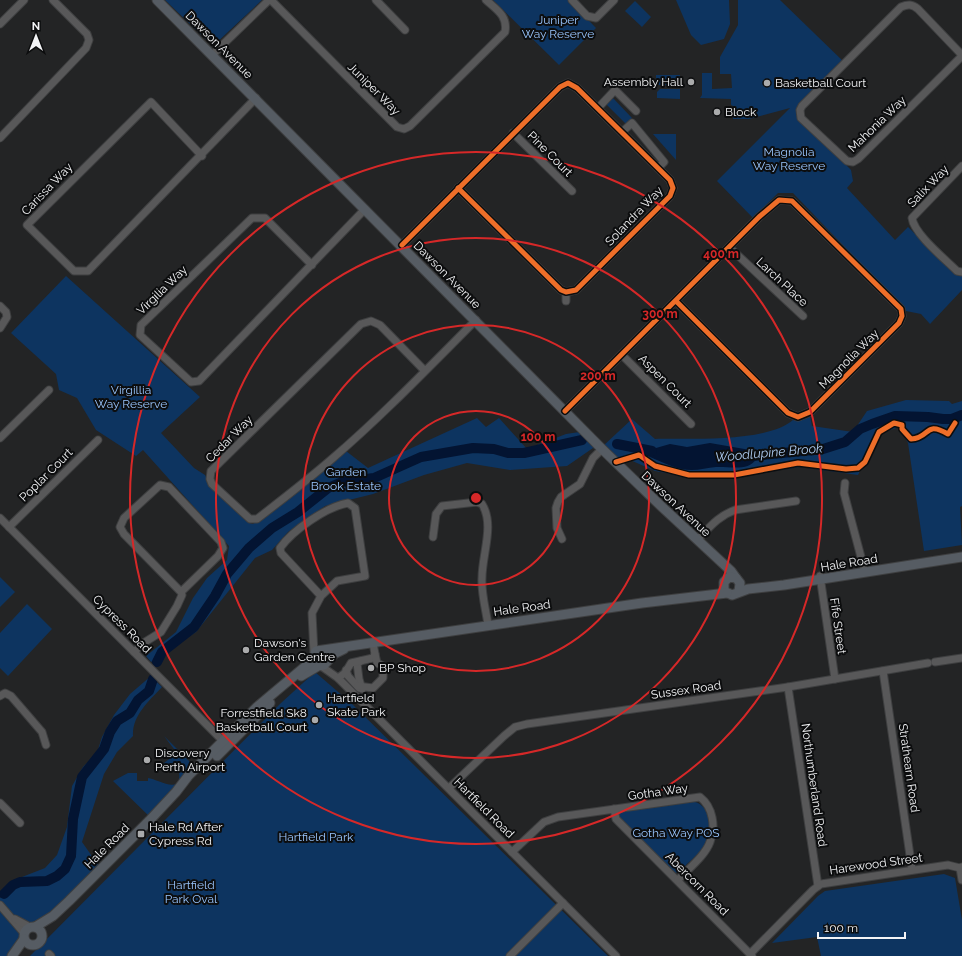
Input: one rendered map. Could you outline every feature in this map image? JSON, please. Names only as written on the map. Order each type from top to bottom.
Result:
[{"type":"main road","name":"Dawson Avenue","points":[[157,0],[256,98],[365,210],[402,245],[602,449],[722,565],[731,571],[738,584]]},
{"type":"main road","name":"Hale Road","points":[[865,571],[962,553]]},
{"type":"main road","name":"Hale Road","points":[[738,584],[820,578],[962,557]]},
{"type":"main road","points":[[722,565],[724,587],[732,595],[738,584],[729,577],[724,587]]},
{"type":"main road","name":"Hale Road","points":[[13,956],[29,934],[53,916],[176,792],[189,775],[225,743],[276,690],[321,658],[348,647],[488,625],[701,595],[724,587]]},
{"type":"main road","name":"Hale Road","points":[[42,935],[53,916]]},
{"type":"main road","points":[[40,930],[42,935],[38,944],[29,934],[40,930]]},
{"type":"street","points":[[0,24],[24,0]]},
{"type":"street","points":[[0,138],[86,48],[88,44],[87,34],[53,0]]},
{"type":"street","name":"Juniper Way","points":[[212,55],[270,0],[397,128],[404,129],[410,126],[505,32],[507,23],[504,17],[486,0]]},
{"type":"street","points":[[376,0],[405,30]]},
{"type":"street","points":[[572,0],[587,16],[596,18],[614,0]]},
{"type":"street","name":"Mahonia Way","points":[[906,5],[910,5],[918,9],[962,55],[858,159],[853,162],[847,161],[801,118],[800,110],[802,106],[895,12],[906,5]]},
{"type":"street","name":"Solandra Way","points":[[402,245],[560,87],[568,83],[577,88],[658,168],[672,184],[673,188],[670,196],[576,290],[566,292]]},
{"type":"street","points":[[598,108],[615,90],[636,111]]},
{"type":"street","name":"Carissa Way","points":[[202,156],[151,102],[27,225],[74,271],[88,271],[202,156],[256,98]]},
{"type":"street","points":[[622,132],[632,123],[642,133],[664,162],[658,168]]},
{"type":"street","name":"Pine Court","points":[[513,133],[572,191]]},
{"type":"street","name":"Salix Way","points":[[962,166],[912,218],[913,224],[932,246],[957,271],[962,272]]},
{"type":"street","points":[[458,188],[561,290],[566,292],[566,301]]},
{"type":"street","name":"Magnolia Way","points":[[676,301],[788,413],[798,417],[810,412],[901,318],[901,309],[792,201],[783,199],[775,201],[729,247]]},
{"type":"street","name":"Virgilia Way","points":[[312,265],[265,218],[252,218],[141,325],[140,336],[191,382],[196,382],[312,265],[365,210]]},
{"type":"street","points":[[565,411],[729,247]]},
{"type":"street","name":"Larch Place","points":[[729,247],[803,316]]},
{"type":"street","points":[[0,306],[6,312],[7,317],[0,328]]},
{"type":"street","name":"Cedar Way","points":[[425,371],[380,325],[370,321],[361,324],[211,471],[212,484],[250,518],[257,519],[333,459],[425,371],[476,320]]},
{"type":"street","name":"Aspen Court","points":[[622,355],[690,424]]},
{"type":"street","points":[[0,438],[49,390]]},
{"type":"street","name":"Poplar Court","points":[[9,527],[98,440]]},
{"type":"street","points":[[562,539],[557,528],[556,508],[558,502],[561,497],[580,484],[593,458],[602,449]]},
{"type":"street","points":[[845,483],[844,493],[865,571]]},
{"type":"street","points":[[134,652],[145,642],[159,635],[181,598],[182,592],[222,552],[223,545],[169,487],[160,485],[124,518],[120,527],[124,534],[182,592]]},
{"type":"street","points":[[697,540],[717,519],[725,513],[735,510],[796,501]]},
{"type":"street","points":[[433,537],[436,514],[442,506],[477,502],[482,504],[486,511],[487,540],[482,578],[488,625]]},
{"type":"street","points":[[321,596],[281,553],[280,548],[318,514],[338,505],[348,503],[355,508],[366,576],[337,581],[321,596],[312,613],[314,636],[321,658]]},
{"type":"street","name":"Cypress Road","points":[[0,518],[225,743]]},
{"type":"street","name":"Fife Street","points":[[820,578],[835,679]]},
{"type":"street","points":[[359,690],[373,688],[383,678],[383,666],[376,663],[373,643]]},
{"type":"street","points":[[337,676],[346,670],[351,663],[371,659],[375,654]]},
{"type":"street","name":"Hartfield Road","points":[[321,658],[337,676],[359,690],[451,790],[616,956]]},
{"type":"street","name":"Sussex Road","points":[[451,790],[459,778],[466,774],[515,727],[527,724],[788,687],[962,658]]},
{"type":"street","points":[[359,690],[356,667],[357,663],[361,660]]},
{"type":"street","points":[[346,670],[348,676],[359,690]]},
{"type":"street","name":"Strathearn Road","points":[[883,670],[912,869]]},
{"type":"street","name":"Northumberland Road","points":[[788,687],[818,886]]},
{"type":"street","points":[[0,696],[5,693],[11,696],[42,732],[46,745]]},
{"type":"street","name":"Gotha Way","points":[[514,854],[521,842],[528,838],[544,822],[558,817],[700,797],[706,802],[712,814],[710,842],[678,880]]},
{"type":"street","points":[[0,802],[20,823]]},
{"type":"street","name":"Abercorn Road","points":[[614,809],[616,819],[751,955]]},
{"type":"street","name":"Harewood Street","points":[[751,955],[818,886],[827,882],[948,865],[961,868]]},
{"type":"street","points":[[961,868],[962,880]]},
{"type":"street","points":[[510,956],[563,903]]},
{"type":"street","points":[[0,905],[29,934]]},
{"type":"green space","points":[[165,0],[262,0],[213,46]]},
{"type":"green space","name":"Juniper Way Reserve","points":[[493,0],[569,0],[596,28],[559,65]]},
{"type":"green space","points":[[676,0],[729,0],[730,24],[724,39],[701,45],[691,35]]},
{"type":"green space","name":"Magnolia Way Reserve","points":[[738,0],[780,0],[846,64],[802,110],[803,121],[851,170],[853,181],[847,188],[895,240],[908,227],[955,273],[962,272],[962,290],[930,324],[921,314],[906,311],[793,193],[778,193],[753,218],[717,181],[790,108],[749,119],[733,119],[733,106],[731,105],[731,99],[700,98],[702,95],[702,73],[712,73],[712,89],[732,88],[731,74],[720,74],[720,57],[738,25]]},
{"type":"green space","points":[[635,1],[651,17],[642,27],[625,11]]},
{"type":"green space","points":[[656,75],[680,75],[680,86],[659,85],[656,82]]},
{"type":"green space","points":[[660,89],[680,89],[680,99],[657,98],[657,92]]},
{"type":"green space","points":[[612,97],[632,118],[626,124],[605,103]]},
{"type":"green space","points":[[653,134],[676,134],[676,160]]},
{"type":"green space","points":[[66,276],[200,397],[161,433],[194,468],[205,475],[210,485],[249,523],[253,524],[346,451],[368,468],[477,418],[486,427],[499,418],[527,449],[566,434],[586,431],[603,446],[632,419],[655,439],[707,439],[747,436],[765,433],[781,427],[793,420],[798,421],[810,416],[812,426],[853,432],[867,411],[906,400],[949,401],[952,404],[962,401],[962,506],[960,507],[962,545],[924,551],[908,443],[901,430],[902,426],[879,434],[858,475],[800,467],[723,479],[693,478],[655,471],[628,459],[618,461],[593,448],[567,466],[510,470],[467,463],[424,475],[373,494],[325,506],[288,532],[272,550],[255,558],[196,632],[151,662],[146,656],[176,632],[193,598],[207,578],[227,560],[229,546],[143,450],[136,456],[96,430],[77,398],[59,390],[56,374],[11,333]]},
{"type":"green space","points":[[0,577],[15,592],[0,607]]},
{"type":"green space","points":[[27,604],[52,629],[8,676],[0,668],[0,633]]},
{"type":"green space","name":"Hartfield Park","points":[[315,672],[351,703],[608,956],[30,956],[281,703]]},
{"type":"green space","points":[[151,676],[162,687],[151,698],[138,716],[133,729],[133,736],[117,752],[104,774],[82,842],[101,869],[69,901],[26,930],[12,956],[0,956],[0,898],[22,877],[45,868],[57,855],[67,827],[72,786],[83,767],[97,753],[102,737],[114,715],[130,694]]},
{"type":"green space","points":[[164,736],[196,768],[151,818],[113,781],[128,773],[137,773],[137,781],[148,781],[148,778],[173,785],[177,783],[179,779],[179,772],[168,771],[167,767],[158,767],[158,763],[164,763],[177,753]]},
{"type":"green space","name":"Gotha Way POS","points":[[691,801],[702,806],[706,811],[709,823],[708,836],[703,848],[681,870],[675,873],[673,873],[617,818],[619,812]]},
{"type":"green space","points":[[944,874],[955,878],[962,920],[962,956],[821,956],[817,937],[772,943],[818,896],[825,891]]},
{"type":"shaded area","points":[[710,443],[750,450],[755,455],[756,459],[748,466],[738,468],[716,467],[691,470],[672,466],[640,453],[641,447],[656,448],[670,444],[687,447]]},
{"type":"waterway","name":"Woodlupine Brook","points":[[743,457],[823,449],[845,442],[860,429],[895,416],[952,419],[962,415]]},
{"type":"waterway","name":"Woodlupine Brook","points":[[157,662],[162,652],[194,627],[215,596],[227,574],[249,548],[272,528],[298,512],[328,488],[342,482],[374,478],[421,457],[473,448],[494,449],[508,453],[524,453],[582,440]]},
{"type":"waterway","name":"Woodlupine Brook","points":[[617,444],[652,451]]},
{"type":"waterway","name":"Woodlupine Brook","points":[[4,894],[13,885],[20,882],[47,881],[57,876],[65,869],[71,856],[73,819],[82,777],[104,749],[110,732],[117,721],[130,713],[138,700],[149,691],[153,679]]},
{"type":"cycle path","points":[[402,245],[560,87],[568,83],[577,88],[670,180],[673,188],[670,196],[576,290],[566,292],[561,290],[458,188]]},
{"type":"cycle path","points":[[565,411],[759,217],[779,200],[792,201],[901,309],[902,316],[899,323],[810,412],[798,417],[788,413],[676,301]]},
{"type":"cycle path","points":[[616,462],[639,455],[655,466],[689,475],[734,475],[798,463],[846,469],[858,468],[865,462],[879,432],[894,423],[902,425],[902,429],[911,439],[922,436],[931,429],[940,430],[948,434],[955,423]]},
{"type":"place","name":"Assembly Hall","points":[[691,82]]},
{"type":"place","name":"Basketball Court","points":[[767,83]]},
{"type":"place","name":"Block","points":[[717,112]]},
{"type":"place","name":"Dawson's Garden Centre","points":[[246,650]]},
{"type":"place","name":"BP Shop","points":[[371,668]]},
{"type":"place","name":"Hartfield Skate Park","points":[[319,705]]},
{"type":"place","name":"Forrestfield Sk8 Basketball Court","points":[[315,720]]},
{"type":"place","name":"Discovery Perth Airport","points":[[147,760]]},
{"type":"place","name":"Hale Rd After Cypress Rd","points":[[141,834]]},
{"type":"park label","name":"Virgillia Way Reserve","points":[[131,397]]},
{"type":"park label","name":"Garden Brook Estate","points":[[346,479]]},
{"type":"park label","name":"Hartfield Park Oval","points":[[191,892]]}]
